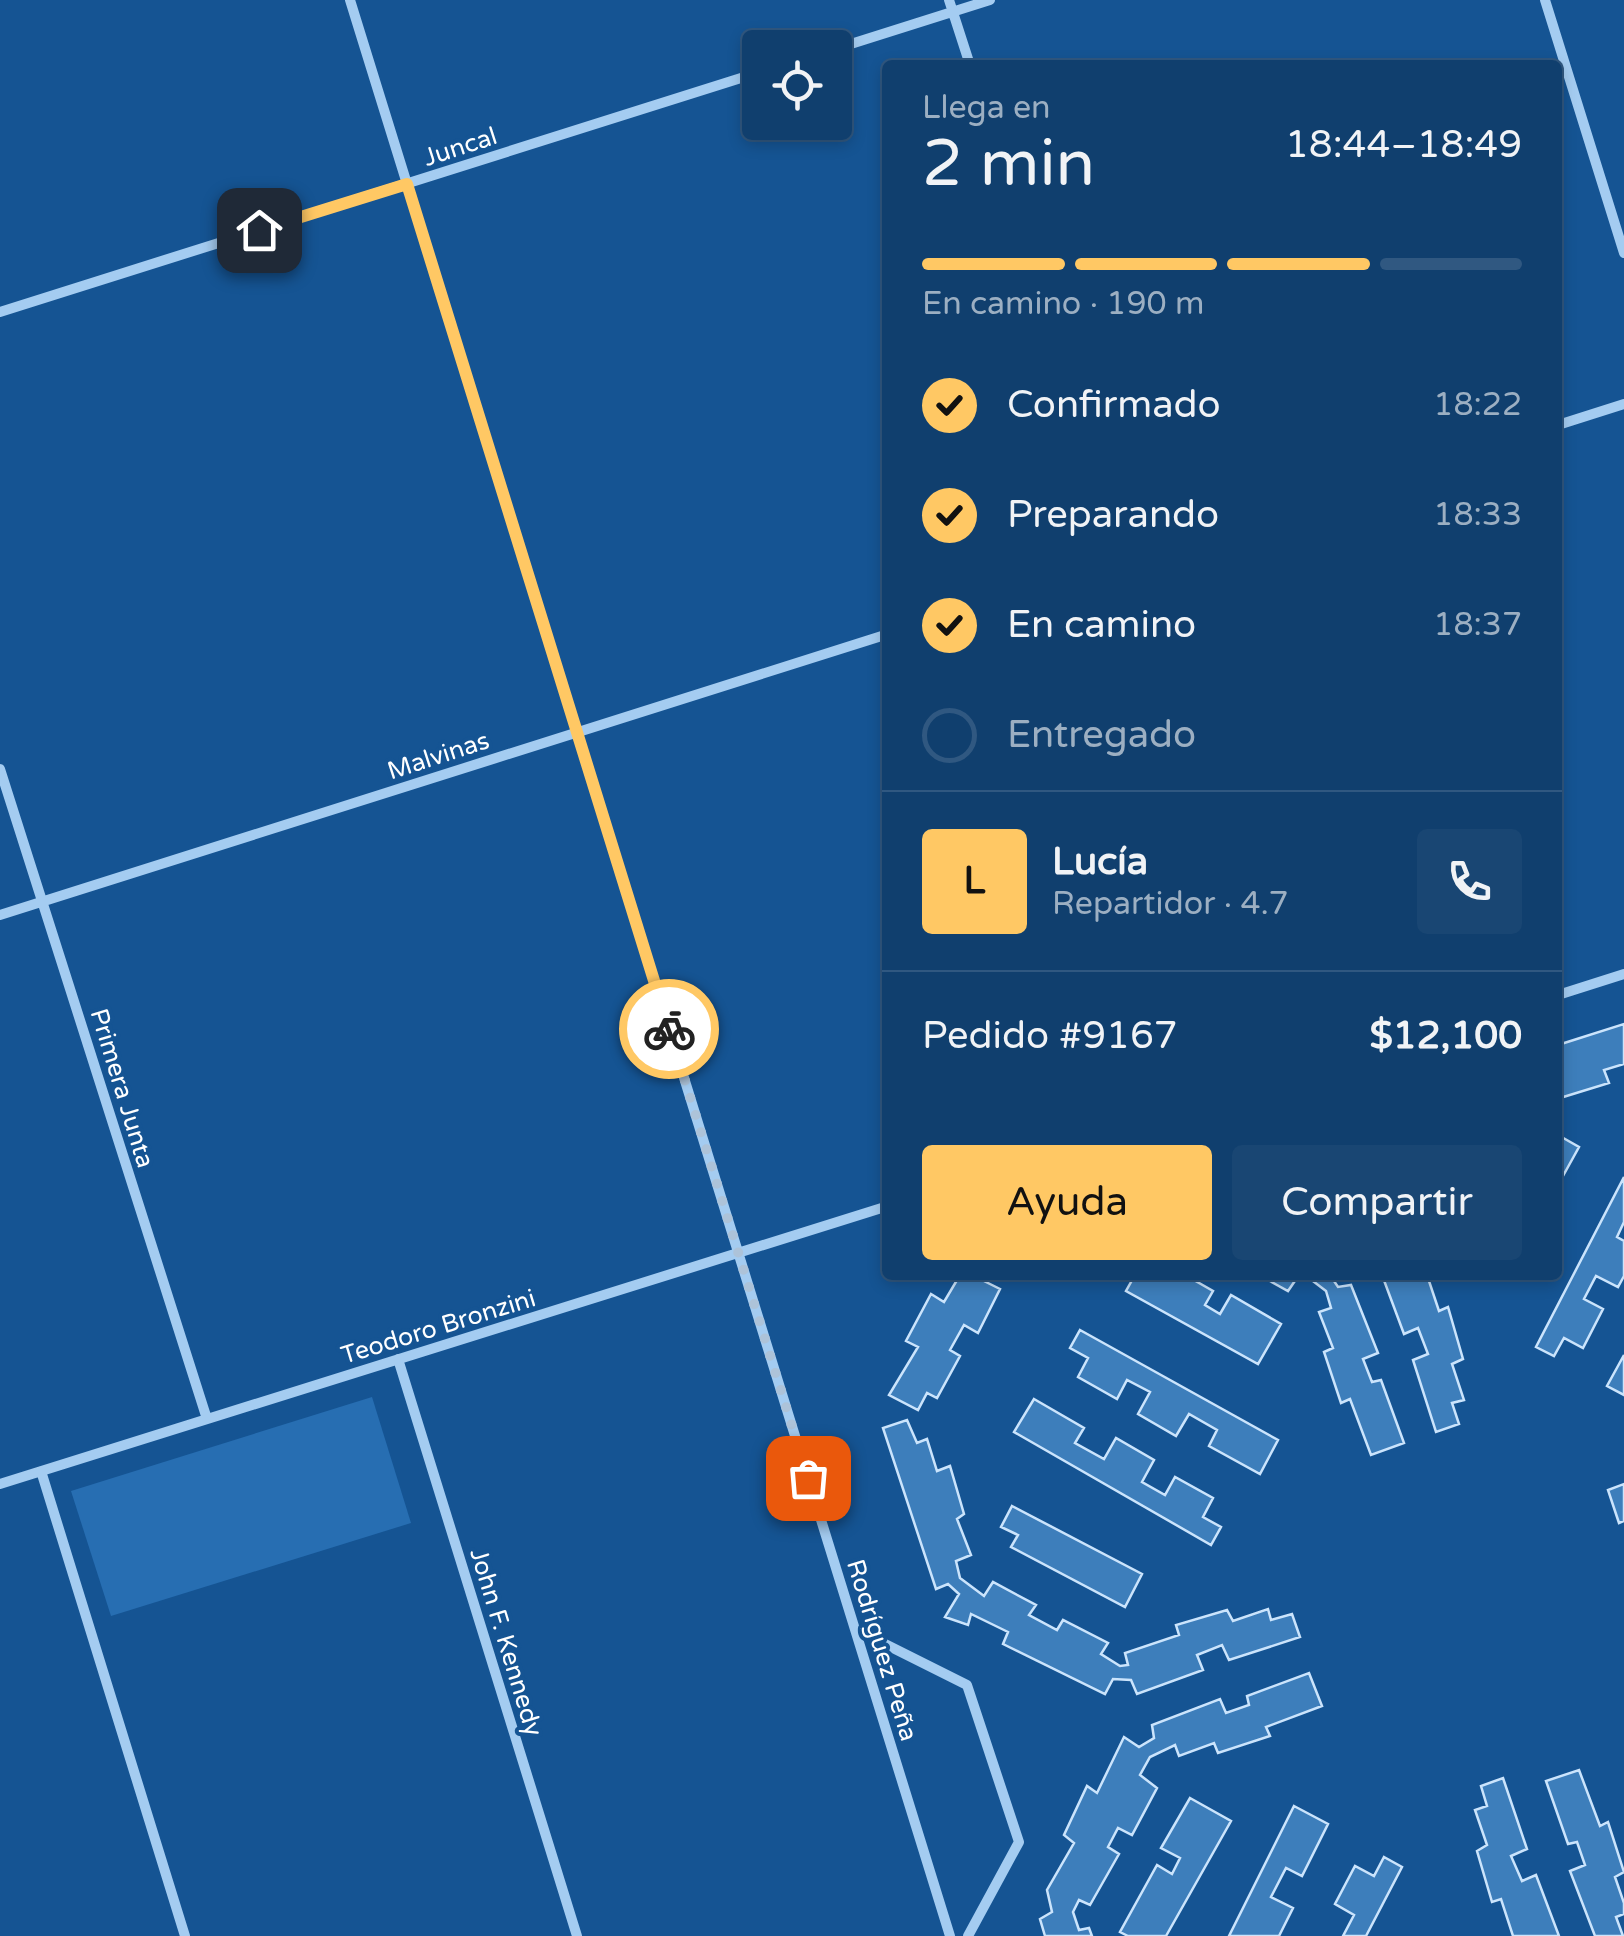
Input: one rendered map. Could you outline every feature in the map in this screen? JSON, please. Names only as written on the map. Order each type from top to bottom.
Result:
[{"type":"street","name":"Rodríguez Peña","points":[[350,0],[950,1936]]},
{"type":"street","points":[[852,43],[951,6],[990,0]]},
{"type":"street","points":[[1544,0],[1624,253]]},
{"type":"street","points":[[951,6],[968,60]]},
{"type":"street","name":"Juncal","points":[[0,312],[742,78]]},
{"type":"street","points":[[1562,424],[1624,404]]},
{"type":"street","name":"Malvinas","points":[[0,915],[882,636]]},
{"type":"street","name":"Primera Junta","points":[[0,769],[206,1419]]},
{"type":"street","points":[[1562,993],[1624,974]]},
{"type":"street","name":"Teodoro Bronzini","points":[[0,1484],[882,1208]]},
{"type":"street","name":"John F. Kennedy","points":[[398,1359],[577,1936]]},
{"type":"street","points":[[41,1472],[185,1936]]},
{"type":"street","points":[[855,1628],[967,1685],[1019,1842],[968,1936]]},
{"type":"shaded area","points":[[372,1397],[411,1523],[111,1616],[71,1491]]},
{"type":"building","points":[[1624,1024],[1624,1064],[1604,1070],[1609,1083],[1562,1097],[1562,1044]]},
{"type":"building","points":[[1562,1137],[1579,1147],[1562,1178]]},
{"type":"building","points":[[1624,1177],[1624,1222],[1617,1237],[1624,1241],[1624,1276],[1618,1287],[1596,1276],[1584,1299],[1603,1309],[1583,1348],[1564,1338],[1554,1356],[1536,1347]]},
{"type":"building","points":[[957,1280],[984,1280],[1000,1289],[978,1333],[964,1325],[950,1350],[960,1356],[937,1398],[927,1393],[918,1410],[889,1395],[918,1347],[906,1341],[931,1294],[944,1302]]},
{"type":"building","points":[[1132,1280],[1194,1280],[1213,1291],[1205,1305],[1220,1314],[1231,1295],[1281,1324],[1258,1364],[1126,1291]]},
{"type":"building","points":[[1268,1280],[1296,1280],[1288,1291]]},
{"type":"building","points":[[1312,1280],[1333,1280],[1338,1287],[1351,1285],[1378,1353],[1363,1359],[1372,1382],[1381,1380],[1404,1443],[1371,1455],[1350,1399],[1341,1403],[1324,1352],[1333,1348],[1319,1312],[1331,1308],[1326,1291]]},
{"type":"building","points":[[1384,1280],[1429,1280],[1439,1311],[1448,1307],[1463,1359],[1452,1364],[1464,1400],[1452,1403],[1459,1424],[1436,1432],[1413,1360],[1428,1354],[1418,1328],[1404,1334]]},
{"type":"building","points":[[1080,1330],[1278,1440],[1260,1474],[1209,1446],[1217,1430],[1189,1414],[1176,1436],[1138,1414],[1150,1392],[1127,1380],[1117,1399],[1078,1377],[1088,1358],[1070,1348]]},
{"type":"building","points":[[1624,1355],[1624,1395],[1607,1386]]},
{"type":"building","points":[[1034,1399],[1084,1428],[1075,1443],[1104,1459],[1116,1438],[1154,1460],[1142,1482],[1165,1495],[1175,1477],[1213,1498],[1203,1517],[1221,1527],[1211,1545],[1014,1432]]},
{"type":"building","points":[[907,1420],[917,1443],[927,1439],[937,1471],[950,1466],[964,1514],[957,1519],[971,1555],[956,1561],[960,1578],[984,1596],[993,1582],[1036,1605],[1029,1615],[1057,1630],[1063,1620],[1108,1643],[1101,1654],[1120,1666],[1128,1665],[1125,1653],[1179,1635],[1176,1625],[1227,1610],[1233,1621],[1268,1609],[1271,1620],[1292,1614],[1300,1637],[1229,1660],[1222,1645],[1197,1655],[1203,1670],[1137,1694],[1131,1680],[1113,1679],[1105,1694],[1003,1644],[1008,1632],[971,1614],[968,1625],[945,1617],[959,1594],[948,1584],[936,1589],[883,1428]]},
{"type":"building","points":[[1624,1484],[1624,1521],[1619,1523],[1608,1490]]},
{"type":"building","points":[[1012,1506],[1142,1574],[1125,1607],[1011,1547],[1018,1535],[1001,1527]]},
{"type":"building","points":[[1309,1673],[1322,1706],[1266,1727],[1270,1736],[1218,1753],[1214,1743],[1179,1756],[1175,1745],[1150,1757],[1140,1775],[1157,1788],[1132,1835],[1118,1828],[1108,1847],[1119,1854],[1090,1905],[1079,1900],[1073,1912],[1079,1930],[1089,1928],[1092,1936],[1045,1936],[1040,1919],[1052,1912],[1047,1890],[1074,1843],[1064,1835],[1087,1786],[1097,1793],[1124,1737],[1139,1747],[1154,1738],[1152,1725],[1220,1699],[1226,1713],[1249,1705],[1247,1696]]},
{"type":"building","points":[[1579,1770],[1600,1826],[1608,1822],[1624,1872],[1615,1877],[1624,1903],[1624,1914],[1616,1917],[1623,1936],[1595,1936],[1570,1871],[1585,1865],[1577,1842],[1568,1844],[1546,1781]]},
{"type":"building","points":[[1503,1778],[1527,1849],[1511,1856],[1522,1881],[1536,1875],[1559,1936],[1513,1936],[1501,1899],[1492,1902],[1477,1851],[1487,1845],[1475,1810],[1487,1806],[1481,1786]]},
{"type":"building","points":[[1190,1798],[1231,1821],[1166,1936],[1128,1936],[1120,1932],[1157,1865],[1172,1874],[1180,1858],[1161,1848]]},
{"type":"building","points":[[1294,1806],[1328,1824],[1302,1876],[1286,1868],[1271,1897],[1293,1908],[1279,1936],[1229,1936]]},
{"type":"building","points":[[1384,1857],[1402,1867],[1366,1936],[1343,1936],[1354,1915],[1335,1904],[1355,1866],[1374,1876]]},
{"type":"way so far","points":[[669,1029],[808,1478]]},
{"type":"route","points":[[259,230],[407,184],[669,1029]]}]
